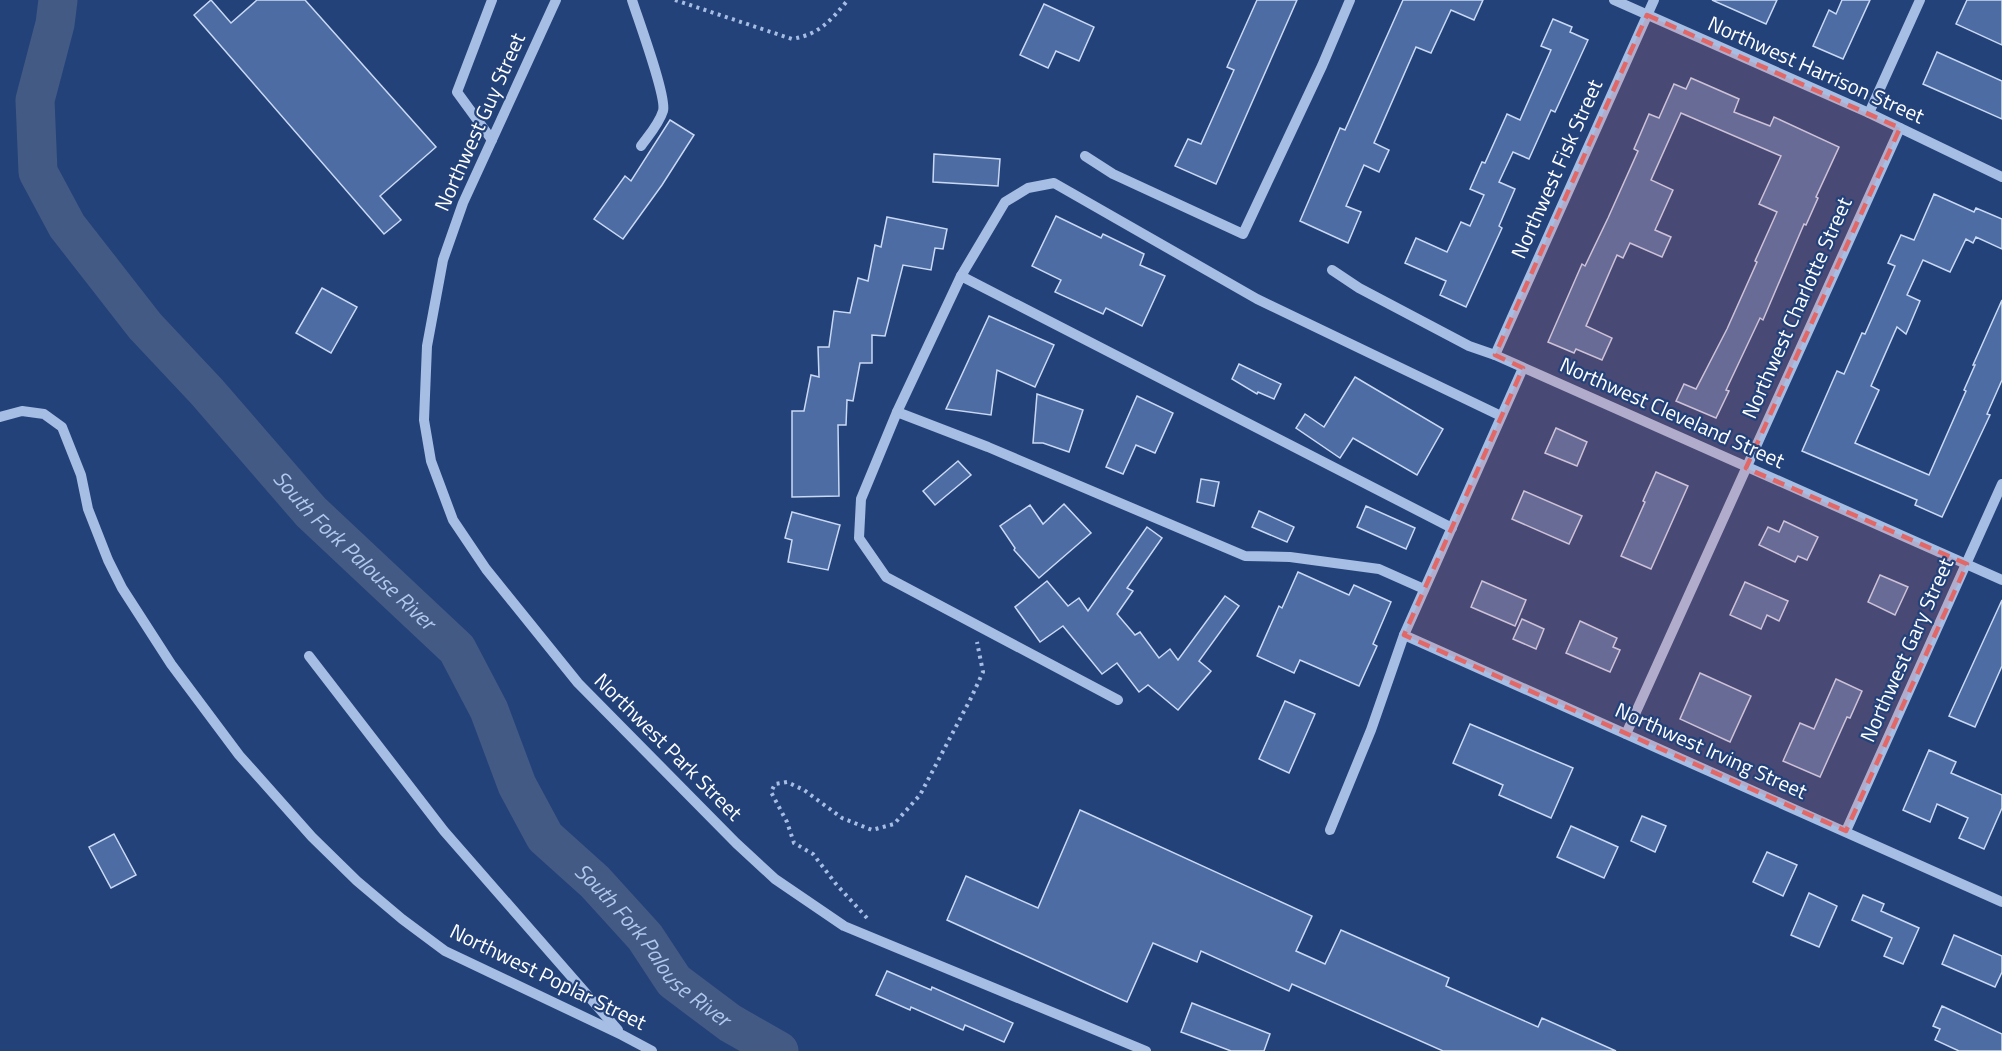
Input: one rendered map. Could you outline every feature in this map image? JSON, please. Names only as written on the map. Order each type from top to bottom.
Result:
[{"type":"street","points":[[492,0],[457,92],[492,140]]},
{"type":"street","name":"Northwest Guy Street","points":[[443,260],[463,203],[556,0]]},
{"type":"street","points":[[632,0],[658,79],[664,108],[659,121],[641,147]]},
{"type":"street","points":[[1084,156],[1113,174],[1243,234],[1322,66],[1350,0]]},
{"type":"street","name":"Northwest Harrison Street","points":[[1614,0],[1869,113],[2002,177]]},
{"type":"street","name":"Northwest Fisk Street","points":[[1495,355],[1654,0]]},
{"type":"street","points":[[1869,113],[1920,0]]},
{"type":"street","name":"Northwest Charlotte Street","points":[[1626,734],[1900,128]]},
{"type":"street","points":[[1118,700],[886,577],[859,538],[861,499],[897,412],[961,276],[1005,202],[1028,188],[1054,183],[1257,299],[1502,416]]},
{"type":"street","name":"Northwest Park Street","points":[[443,260],[427,346],[424,420],[431,461],[453,520],[486,569],[578,683],[736,843],[775,879],[808,903],[844,926],[1146,1051]]},
{"type":"street","name":"Northwest Cleveland Street","points":[[1332,270],[1359,288],[1469,346],[1495,355],[2002,580]]},
{"type":"street","points":[[961,276],[1452,528]]},
{"type":"street","points":[[1330,830],[1371,730],[1404,636],[1523,368]]},
{"type":"street","name":"Northwest Poplar Street","points":[[0,417],[22,411],[44,414],[62,427],[81,475],[88,508],[122,588],[171,664],[239,755],[312,837],[366,889],[445,951],[652,1051]]},
{"type":"street","points":[[897,412],[988,447],[1245,556],[1290,557],[1379,569],[1424,589]]},
{"type":"street","name":"Northwest Gary Street","points":[[1846,831],[2002,484]]},
{"type":"street","name":"Northwest Irving Street","points":[[1404,636],[2002,902]]},
{"type":"street","points":[[309,656],[444,831],[622,1035]]},
{"type":"path","points":[[675,0],[792,39],[809,36],[828,23],[848,0]]},
{"type":"path","points":[[868,919],[836,884],[813,854],[795,843],[771,792],[776,784],[787,782],[804,790],[842,819],[872,830],[894,824],[920,795],[983,672],[971,622]]},
{"type":"highlighted area","points":[[1647,15],[1900,128],[1746,468],[1967,564],[1846,831],[1404,635],[1523,368],[1495,355]]},
{"type":"building","points":[[211,0],[231,23],[257,0],[305,0],[436,147],[380,196],[401,220],[384,234],[194,15]]},
{"type":"building","points":[[1257,0],[1297,0],[1216,184],[1175,166],[1188,139],[1201,144],[1234,70],[1227,67]]},
{"type":"building","points":[[1403,0],[1483,0],[1474,20],[1451,10],[1431,53],[1416,47],[1374,143],[1389,150],[1379,172],[1364,165],[1346,206],[1361,212],[1348,243],[1300,221],[1340,128],[1345,130]]},
{"type":"building","points":[[1712,0],[1777,0],[1766,24]]},
{"type":"building","points":[[1842,0],[1870,0],[1843,59],[1813,46],[1829,10],[1836,14]]},
{"type":"building","points":[[1967,0],[2002,0],[2002,45],[1956,24]]},
{"type":"building","points":[[1044,4],[1094,27],[1079,61],[1056,51],[1048,68],[1020,55]]},
{"type":"building","points":[[1553,19],[1572,27],[1570,32],[1588,40],[1555,112],[1551,110],[1529,159],[1513,152],[1499,182],[1515,189],[1499,226],[1502,228],[1466,307],[1440,295],[1446,281],[1405,263],[1416,238],[1447,252],[1461,222],[1470,226],[1484,195],[1470,189],[1482,162],[1485,163],[1507,114],[1520,120],[1551,50],[1541,46]]},
{"type":"building","points":[[1937,52],[2002,81],[2002,119],[1923,84]]},
{"type":"building","points":[[1691,78],[1739,99],[1734,112],[1770,126],[1774,117],[1839,147],[1763,320],[1760,318],[1726,390],[1729,391],[1716,418],[1676,401],[1684,384],[1696,389],[1727,329],[1757,262],[1755,261],[1777,212],[1759,204],[1781,156],[1681,113],[1651,180],[1673,190],[1655,230],[1671,237],[1662,257],[1630,243],[1623,258],[1617,255],[1586,326],[1612,338],[1602,360],[1576,349],[1574,353],[1548,342],[1582,264],[1585,266],[1638,151],[1634,149],[1649,114],[1659,118],[1674,84],[1686,89]]},
{"type":"building","points":[[670,120],[694,135],[623,239],[594,219],[625,176],[631,181]]},
{"type":"building","points":[[934,154],[1000,159],[998,186],[933,182]]},
{"type":"building","points":[[1934,194],[1974,212],[1976,208],[2002,219],[2002,249],[1976,237],[1973,243],[1966,239],[1950,272],[1923,260],[1907,295],[1920,301],[1906,334],[1897,327],[1871,386],[1879,390],[1855,443],[1929,475],[1966,391],[1964,390],[1975,365],[1973,365],[2002,300],[2002,380],[1987,414],[1990,415],[1942,517],[1915,505],[1917,500],[1802,451],[1837,371],[1844,374],[1862,333],[1865,334],[1895,266],[1888,263],[1901,235],[1914,240]]},
{"type":"building","points":[[1056,216],[1101,238],[1103,234],[1144,254],[1140,265],[1165,276],[1142,326],[1106,308],[1103,314],[1055,292],[1061,280],[1032,266]]},
{"type":"building","points":[[887,217],[947,229],[943,249],[935,248],[931,270],[903,265],[885,336],[872,335],[872,363],[860,363],[853,401],[847,400],[846,425],[838,425],[839,496],[792,497],[792,411],[804,411],[811,375],[819,377],[818,347],[829,347],[834,311],[850,313],[858,278],[868,281],[875,245],[881,247]]},
{"type":"building","points":[[322,288],[357,307],[331,353],[296,333]]},
{"type":"building","points":[[989,316],[1054,345],[1035,387],[997,370],[991,415],[946,409]]},
{"type":"building","points":[[1239,364],[1281,384],[1274,399],[1258,392],[1257,394],[1232,379]]},
{"type":"building","points":[[1355,377],[1443,429],[1417,475],[1353,438],[1340,458],[1296,428],[1305,414],[1324,427]]},
{"type":"building","points":[[1037,394],[1083,410],[1069,452],[1043,443],[1033,443]]},
{"type":"building","points":[[1137,396],[1173,413],[1155,453],[1136,445],[1123,474],[1106,467]]},
{"type":"building","points":[[1556,428],[1587,442],[1577,466],[1545,453]]},
{"type":"building","points":[[958,461],[971,475],[935,505],[923,491]]},
{"type":"building","points":[[1656,472],[1688,486],[1651,569],[1621,556]]},
{"type":"building","points":[[1201,479],[1219,482],[1214,506],[1197,502]]},
{"type":"building","points":[[1524,491],[1582,516],[1569,544],[1512,519]]},
{"type":"building","points":[[1064,504],[1091,533],[1039,578],[1014,550],[1015,548],[1000,526],[1030,505],[1043,524]]},
{"type":"building","points":[[1366,506],[1415,528],[1406,549],[1357,527]]},
{"type":"building","points":[[1259,511],[1294,527],[1287,542],[1252,527]]},
{"type":"building","points":[[792,512],[840,525],[828,570],[788,562],[792,540],[785,538]]},
{"type":"building","points":[[1784,521],[1818,537],[1807,560],[1798,556],[1795,562],[1759,545],[1768,527],[1779,532]]},
{"type":"building","points":[[1147,527],[1162,538],[1127,588],[1133,591],[1117,614],[1135,635],[1140,632],[1159,658],[1170,649],[1178,660],[1225,596],[1239,606],[1199,661],[1211,671],[1178,710],[1148,685],[1139,692],[1117,663],[1102,674],[1063,626],[1040,642],[1015,607],[1047,581],[1068,606],[1079,598],[1088,611]]},
{"type":"building","points":[[1298,572],[1349,595],[1354,585],[1391,602],[1373,644],[1377,646],[1359,686],[1300,660],[1294,673],[1257,656],[1279,606],[1282,608]]},
{"type":"building","points":[[1880,575],[1908,587],[1895,615],[1868,602]]},
{"type":"building","points":[[1482,581],[1526,600],[1515,626],[1471,607]]},
{"type":"building","points":[[1745,582],[1788,601],[1779,621],[1767,615],[1761,629],[1730,615]]},
{"type":"building","points":[[2002,600],[2002,666],[1975,727],[1949,716]]},
{"type":"building","points":[[1522,619],[1544,629],[1536,649],[1513,639]]},
{"type":"building","points":[[1580,621],[1617,638],[1613,647],[1620,650],[1610,672],[1566,653]]},
{"type":"building","points":[[1700,673],[1751,696],[1730,742],[1680,719]]},
{"type":"building","points":[[1836,679],[1862,691],[1850,718],[1847,717],[1820,777],[1783,761],[1800,723],[1814,729]]},
{"type":"building","points":[[1285,701],[1315,714],[1289,773],[1259,759]]},
{"type":"building","points":[[1470,724],[1573,768],[1551,818],[1499,795],[1503,785],[1453,763]]},
{"type":"building","points":[[1929,750],[1956,762],[1951,773],[2002,795],[2002,808],[1984,849],[1959,838],[1968,818],[1937,804],[1930,822],[1903,810]]},
{"type":"building","points":[[1080,810],[1312,916],[1296,951],[1325,964],[1341,930],[1449,978],[1446,986],[1538,1027],[1542,1018],[1616,1051],[1443,1051],[1292,984],[1289,991],[1201,951],[1197,962],[1153,943],[1127,1002],[947,920],[966,876],[1038,908]]},
{"type":"building","points":[[1642,816],[1666,826],[1655,852],[1631,841]]},
{"type":"building","points":[[1571,826],[1618,847],[1604,878],[1557,857]]},
{"type":"building","points":[[114,834],[136,875],[111,888],[89,847]]},
{"type":"building","points":[[1767,852],[1797,865],[1783,896],[1753,882]]},
{"type":"building","points":[[1809,893],[1837,906],[1819,947],[1791,935]]},
{"type":"building","points":[[1863,895],[1884,904],[1881,911],[1919,928],[1903,964],[1884,956],[1892,938],[1852,920]]},
{"type":"building","points":[[1954,935],[2002,956],[2002,972],[1995,987],[1942,964]]},
{"type":"building","points":[[887,971],[931,990],[932,987],[1013,1023],[1004,1042],[965,1025],[963,1030],[911,1007],[910,1010],[876,995]]},
{"type":"building","points":[[1192,1003],[1270,1034],[1264,1051],[1231,1051],[1181,1032]]},
{"type":"building","points":[[1942,1006],[2002,1034],[2002,1051],[1959,1051],[1935,1040],[1940,1029],[1933,1026]]},
{"type":"waterway","name":"South Fork Palouse River","points":[[58,0],[55,24],[35,100],[38,172],[67,226],[145,326],[207,392],[311,512],[457,649],[489,710],[517,785],[545,837],[595,882],[645,937],[674,981],[730,1023],[779,1051]]}]
